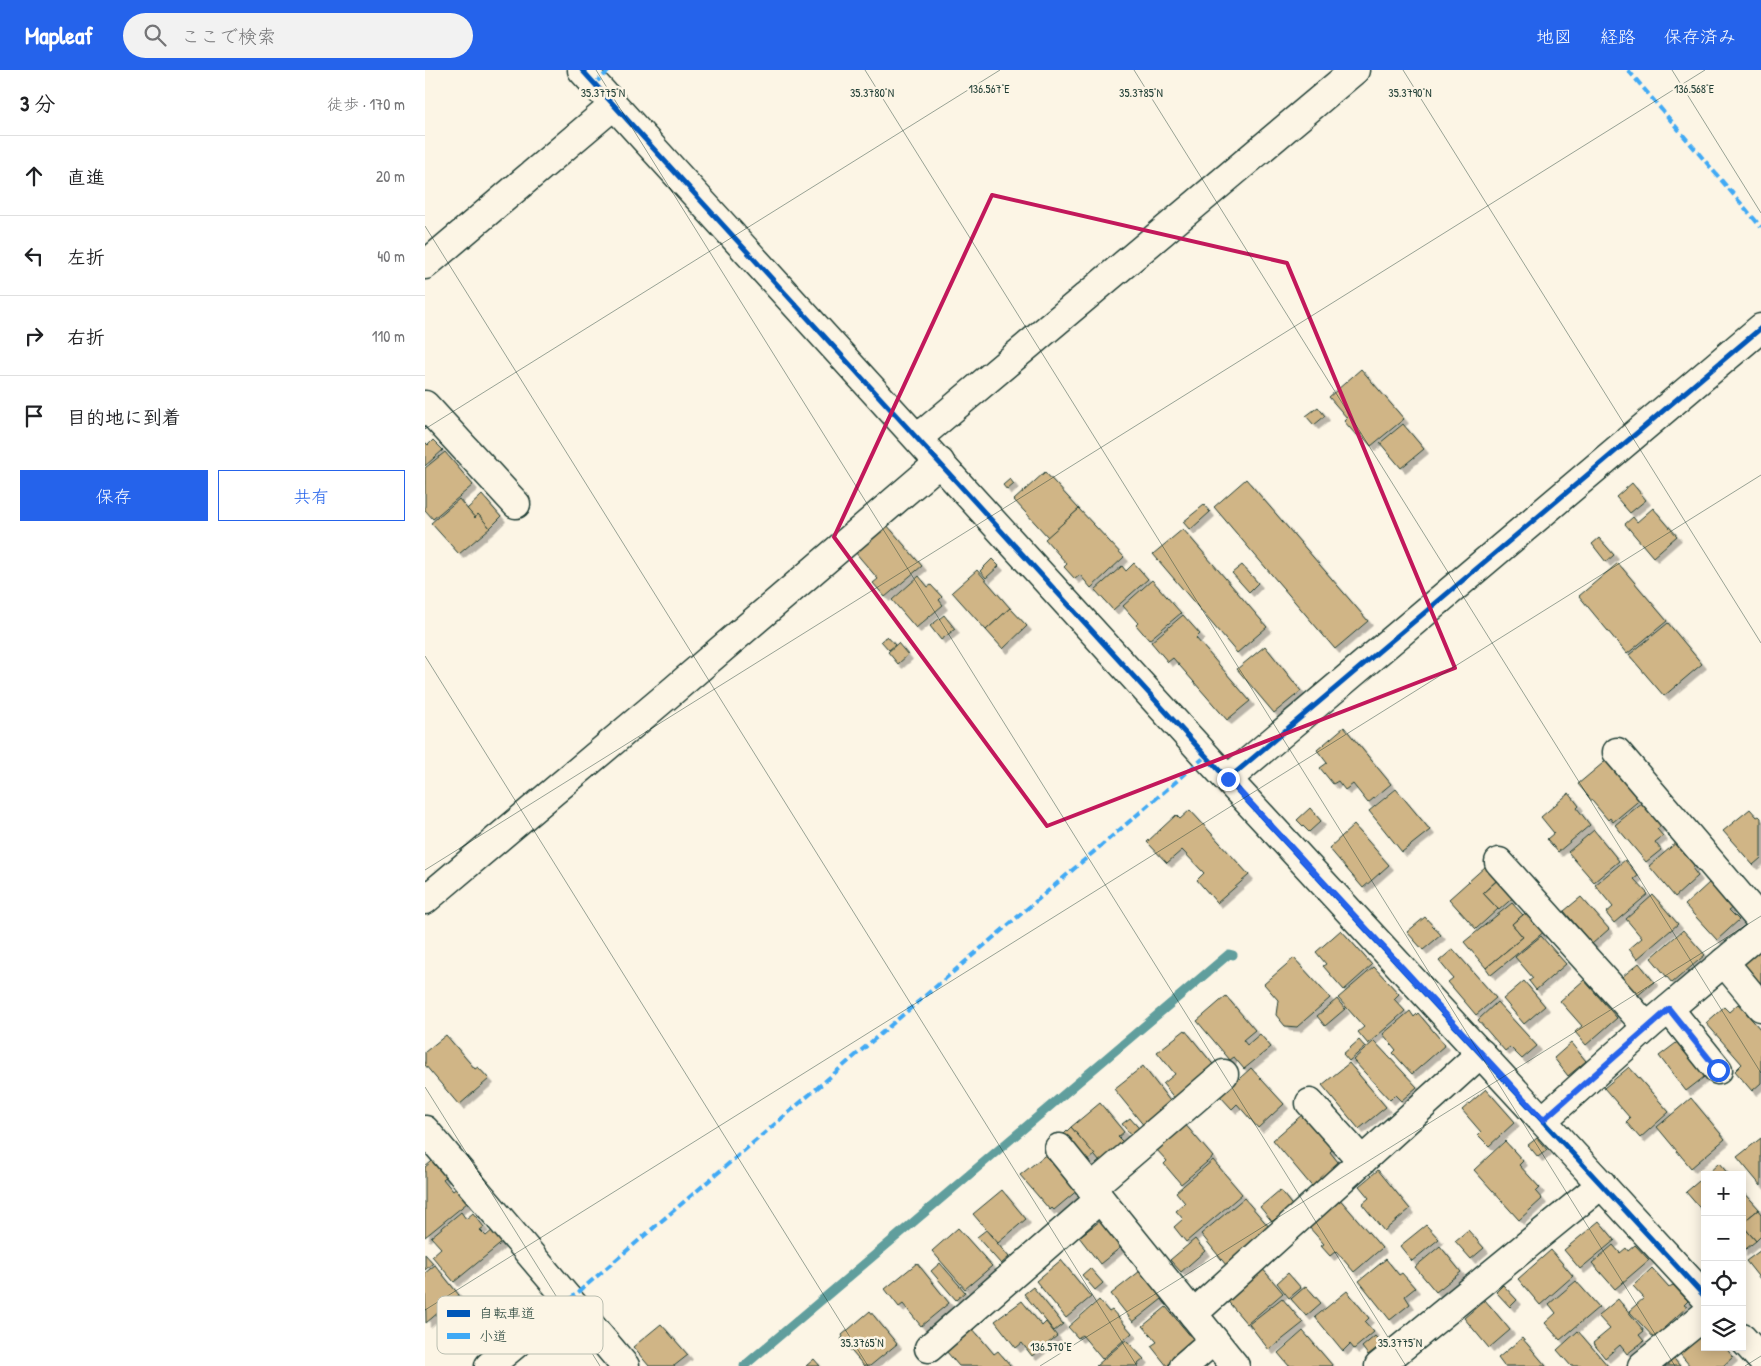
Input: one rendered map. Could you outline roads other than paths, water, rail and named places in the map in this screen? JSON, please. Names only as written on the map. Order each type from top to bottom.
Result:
[{"type":"street","points":[[581,70],[1228,779],[1701,1293]]},
{"type":"street","points":[[918,438],[1355,70]]},
{"type":"street","points":[[425,265],[613,106]]},
{"type":"street","points":[[1228,779],[1761,328]]},
{"type":"street","points":[[425,405],[515,504]]},
{"type":"street","points":[[425,900],[940,462]]},
{"type":"street","points":[[1617,752],[1761,921]]},
{"type":"street","points":[[1499,862],[1647,1027]]},
{"type":"street","points":[[1543,1120],[1647,1027],[1761,931]]},
{"type":"street","points":[[1725,962],[1761,1007]]},
{"type":"street","points":[[1669,1009],[1718,1070]]},
{"type":"street","points":[[1193,1314],[1481,1054]]},
{"type":"street","points":[[929,1348],[1224,1074]]},
{"type":"street","points":[[1310,1102],[1362,1161]]},
{"type":"street","points":[[425,1130],[566,1296]]},
{"type":"street","points":[[1059,1148],[1235,1366]]},
{"type":"street","points":[[1379,1366],[1602,1184]]},
{"type":"street","points":[[1642,1366],[1701,1319]]},
{"type":"street","points":[[603,1340],[625,1366]]},
{"type":"street","points":[[1184,1366],[1214,1340]]},
{"type":"street","points":[[1746,1343],[1761,1360],[1754,1366]]},
{"type":"street","points":[[489,1366],[504,1354]]},
{"type":"waterway","points":[[744,1366],[1229,954],[1233,955]]}]
